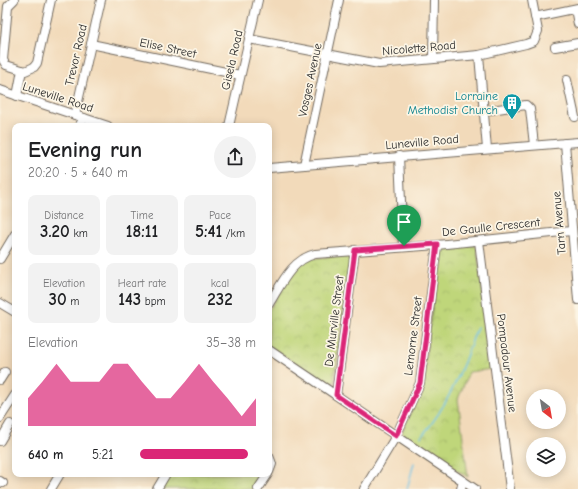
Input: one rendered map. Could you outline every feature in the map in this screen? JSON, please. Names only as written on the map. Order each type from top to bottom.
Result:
[{"type":"street","points":[[14,0],[8,6],[2,58],[6,65],[22,70],[28,70],[36,66],[51,0],[45,0]]},
{"type":"street","name":"Trevor Road","points":[[75,115],[101,0]]},
{"type":"street","name":"Gisela Road","points":[[230,123],[258,0]]},
{"type":"street","name":"Vosges Avenue","points":[[304,165],[340,0]]},
{"type":"street","points":[[433,58],[434,0]]},
{"type":"street","points":[[532,0],[535,17],[577,8],[578,24]]},
{"type":"street","name":"Nicolette Road","points":[[249,39],[380,64],[479,55],[530,43],[536,38],[538,31],[535,17]]},
{"type":"street","points":[[555,47],[578,43]]},
{"type":"street","name":"Elise Street","points":[[91,44],[240,75]]},
{"type":"street","points":[[479,55],[487,149]]},
{"type":"street","points":[[17,96],[22,70]]},
{"type":"street","points":[[567,80],[575,112]]},
{"type":"street","name":"Luneville Road","points":[[0,90],[99,123]]},
{"type":"street","points":[[484,111],[526,105],[530,109],[534,145]]},
{"type":"street","points":[[81,123],[84,118]]},
{"type":"street","name":"Luneville Road","points":[[272,168],[578,142]]},
{"type":"street","name":"Tarn Avenue","points":[[565,143],[571,231],[578,300]]},
{"type":"street","points":[[399,156],[404,246]]},
{"type":"street","name":"De Gaulle Crescent","points":[[272,299],[288,274],[300,260],[315,254],[479,241],[571,231]]},
{"type":"street","points":[[0,259],[12,239]]},
{"type":"street","name":"Pompadour Avenue","points":[[479,241],[510,489]]},
{"type":"street","name":"Lemorne Street","points":[[364,489],[396,436],[420,383],[437,244]]},
{"type":"street","name":"De Murville Street","points":[[336,395],[355,250]]},
{"type":"street","points":[[0,303],[12,310]]},
{"type":"street","points":[[272,352],[396,436],[462,485],[475,489]]},
{"type":"street","points":[[0,380],[5,372]]},
{"type":"street","points":[[12,400],[0,418],[12,425]]},
{"type":"street","points":[[0,441],[12,427]]},
{"type":"street","points":[[51,489],[58,477]]},
{"type":"street","points":[[157,489],[164,477]]},
{"type":"street","points":[[258,489],[266,477]]},
{"type":"green space","points":[[473,244],[477,248],[492,369],[469,372],[458,399],[468,477],[421,449],[405,437],[402,432],[421,389],[440,252],[444,247]]},
{"type":"green space","points":[[345,255],[350,261],[334,383],[328,385],[272,348],[272,305],[293,270],[307,259]]},
{"type":"green space","points":[[167,477],[262,477],[255,489],[160,489]]},
{"type":"waterway","points":[[421,437],[440,412],[447,399],[461,371],[477,327]]},
{"type":"waterway","points":[[407,489],[414,463]]},
{"type":"place","name":"Lorraine Methodist Church","points":[[512,120]]},
{"type":"route","points":[[437,244],[420,383],[396,436],[336,395],[355,250],[404,246],[437,244]]}]
